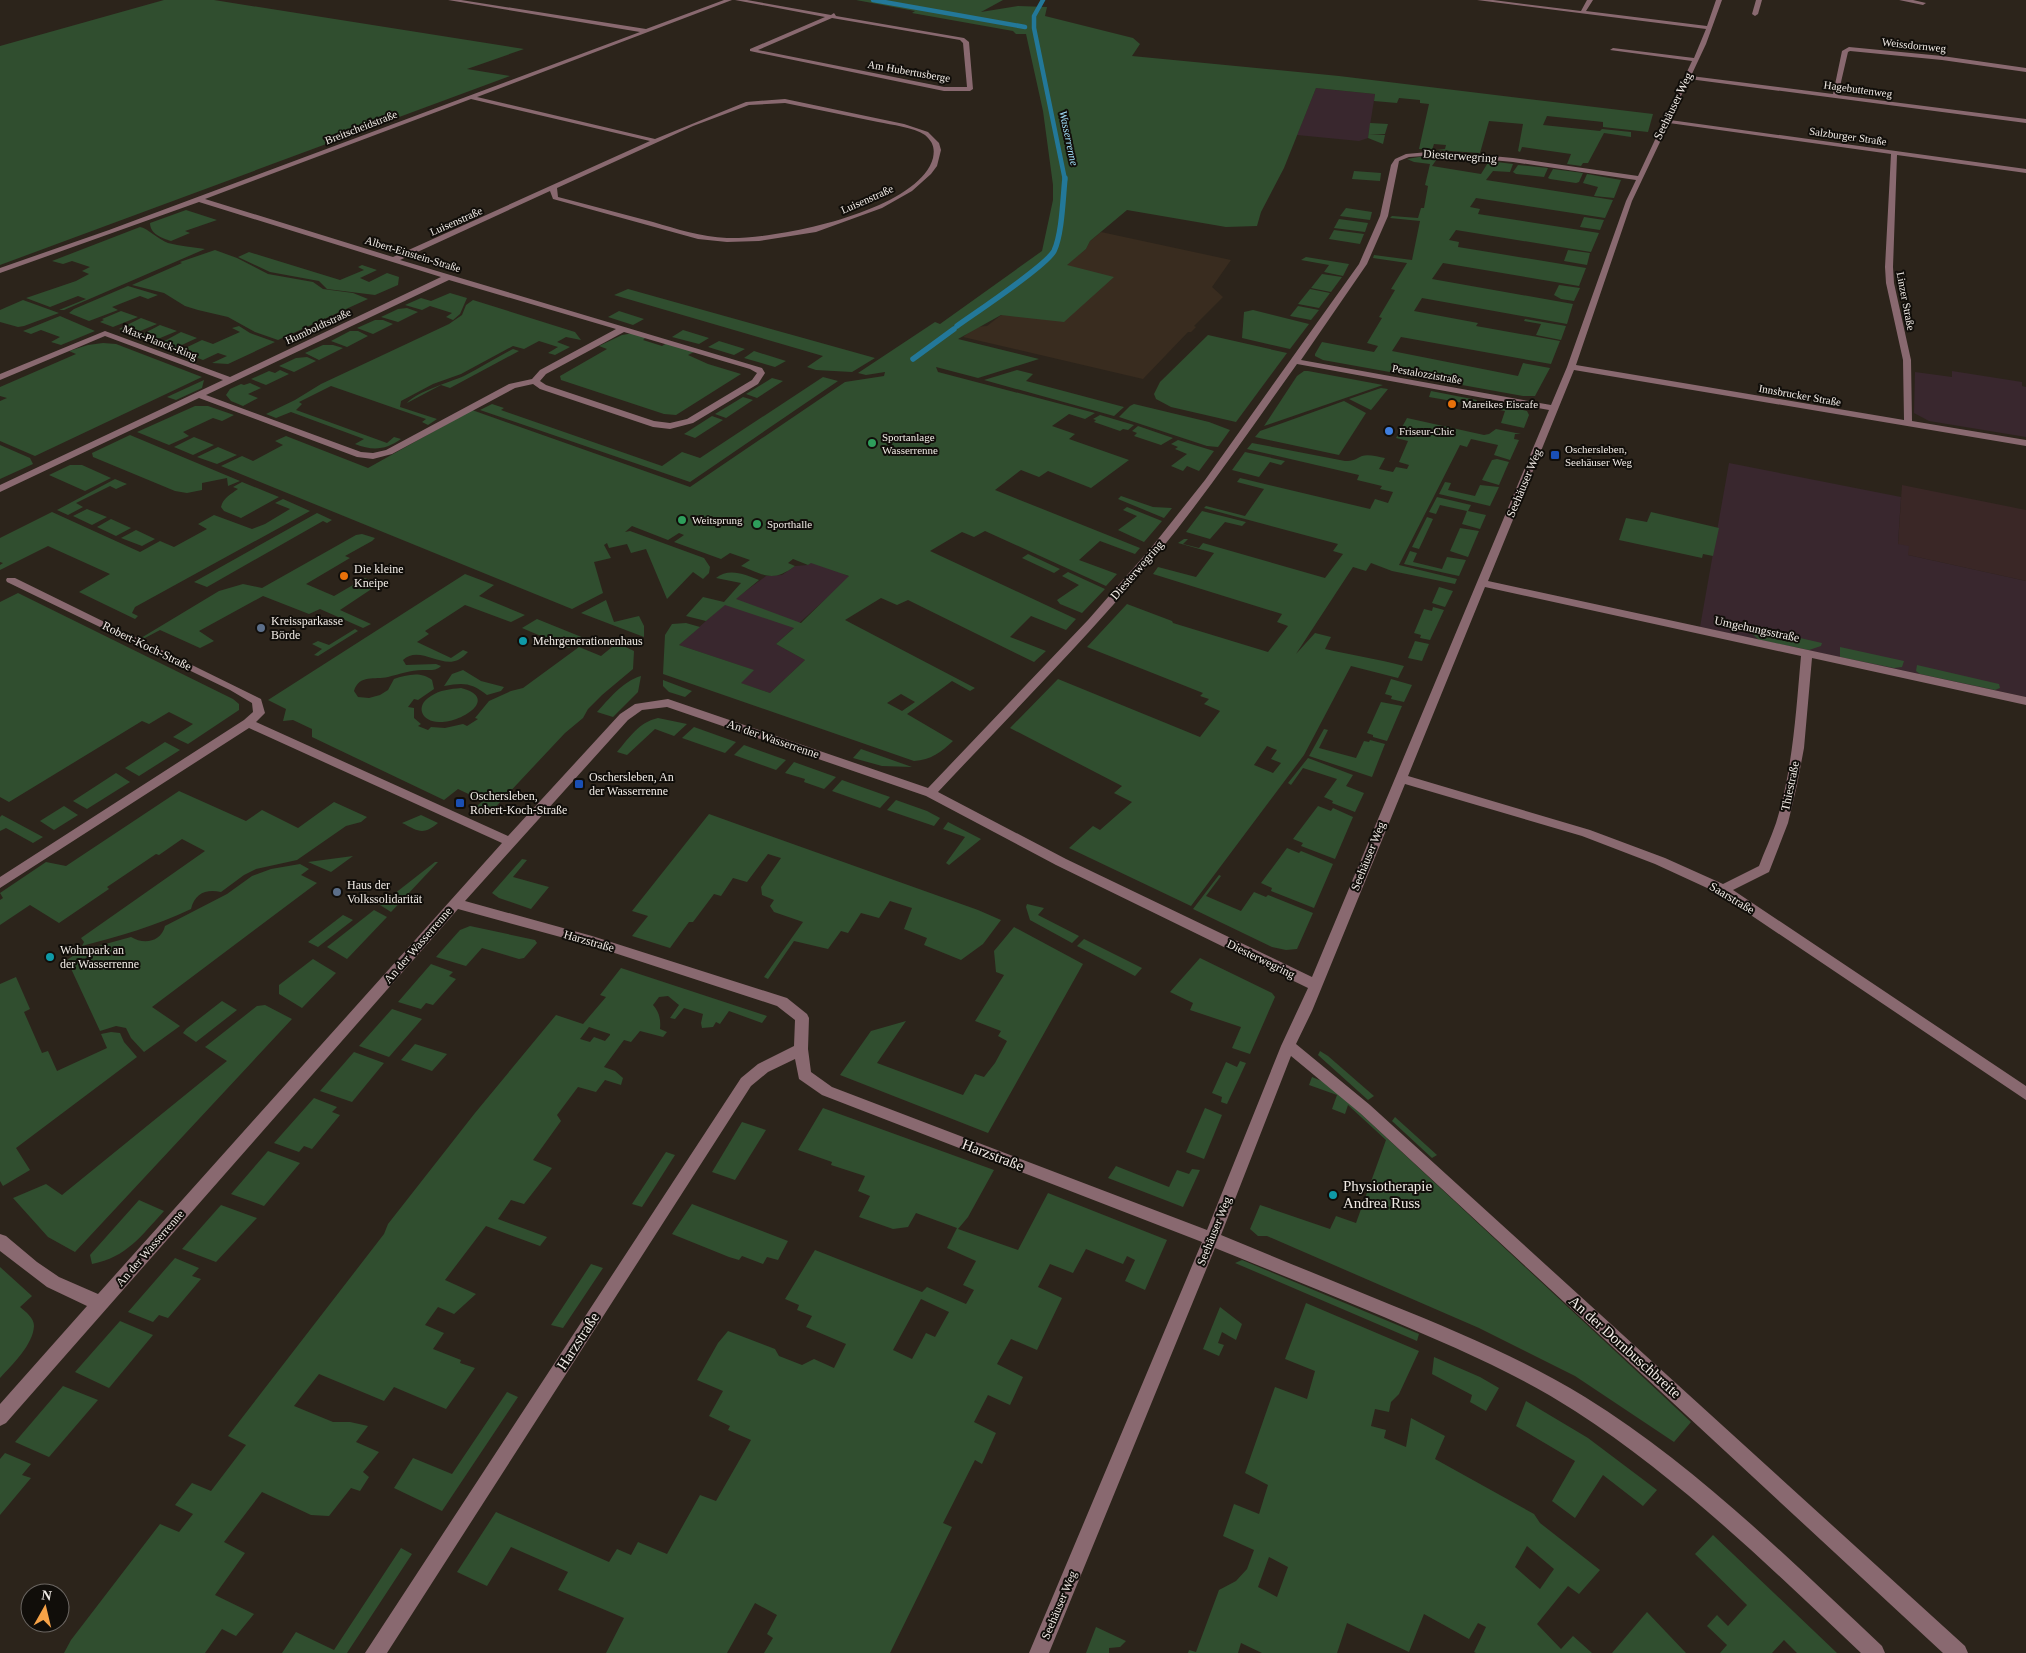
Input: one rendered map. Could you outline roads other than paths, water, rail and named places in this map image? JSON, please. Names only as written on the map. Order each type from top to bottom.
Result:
[{"type":"street","points":[[451,0],[599,22],[646,31]]},
{"type":"street","name":"Breitscheidstraße","points":[[0,271],[197,200],[729,0]]},
{"type":"street","name":"Am Hubertusberge","points":[[738,0],[834,15],[966,40],[970,89],[944,89],[752,50],[834,15]]},
{"type":"street","points":[[1480,0],[1707,28]]},
{"type":"street","points":[[1582,13],[1590,0]]},
{"type":"street","name":"Seehäuser Weg","points":[[1039,1653],[1211,1239],[1288,1046],[1571,367],[1593,298],[1639,178],[1696,60],[1719,0]]},
{"type":"street","points":[[1755,14],[1759,0]]},
{"type":"street","points":[[1902,0],[1923,3]]},
{"type":"street","name":"Weissdornweg","points":[[1835,96],[1841,76],[1845,51],[1849,49],[1942,58],[2026,70]]},
{"type":"street","name":"Seehäuser Weg","points":[[1613,50],[1696,60]]},
{"type":"street","name":"Hagebuttenweg","points":[[1687,77],[2026,120]]},
{"type":"street","points":[[470,97],[656,142]]},
{"type":"street","name":"Luisenstraße","points":[[393,260],[554,187],[738,106],[772,100],[800,103],[917,129],[932,138],[937,144],[938,150],[934,166],[929,173],[910,190],[880,207],[813,230],[760,239],[727,240],[698,237],[555,198],[553,193],[554,187]]},
{"type":"street","name":"Salzburger Straße","points":[[1667,121],[2026,171]]},
{"type":"street","name":"Diesterwegring","points":[[1315,985],[1061,862],[930,793],[1092,622],[1155,550],[1208,482],[1363,264],[1384,216],[1394,165],[1402,157],[1418,153],[1464,155],[1522,161],[1639,178]]},
{"type":"street","name":"Linzer Straße","points":[[1894,153],[1889,267],[1890,283],[1906,360],[1908,423]]},
{"type":"street","name":"Albert-Einstein-Straße","points":[[197,200],[448,277],[753,367],[759,370],[761,374],[755,382],[690,422],[670,426],[653,424],[543,387],[535,381]]},
{"type":"street","name":"Humboldtstraße","points":[[0,489],[448,277]]},
{"type":"street","points":[[198,395],[344,449],[373,456],[389,452],[512,386],[535,381],[543,372],[623,329]]},
{"type":"street","name":"Max-Planck-Ring","points":[[0,378],[105,333],[230,380]]},
{"type":"street","name":"Pestalozzistraße","points":[[1295,361],[1554,408]]},
{"type":"street","name":"Innsbrucker Straße","points":[[1571,367],[2026,443]]},
{"type":"street","name":"Robert-Koch-Straße","points":[[11,580],[257,701],[259,714],[248,724]]},
{"type":"street","name":"Umgehungsstraße","points":[[1482,583],[2026,700]]},
{"type":"street","name":"Thiestraße","points":[[1723,890],[1764,869],[1782,823],[1798,748],[1807,653]]},
{"type":"street","name":"An der Wasserrenne","points":[[0,1417],[455,903],[624,717],[639,707],[668,703],[930,793]]},
{"type":"street","points":[[0,883],[248,724],[510,842]]},
{"type":"street","name":"Saarstraße","points":[[1400,778],[1586,834],[1660,862],[1723,890],[2026,1094]]},
{"type":"street","name":"Harzstraße","points":[[455,903],[592,941],[782,1002],[802,1018],[800,1049],[804,1075],[827,1091],[1211,1239]]},
{"type":"street","name":"An der Dornbuschbreite","points":[[1288,1046],[1310,1062],[1365,1109],[1958,1653]]},
{"type":"street","name":"Harzstraße","points":[[375,1653],[746,1082],[763,1068],[800,1049]]},
{"type":"street","points":[[1211,1239],[1468,1346],[1535,1379],[1578,1403],[1670,1467],[1741,1527],[1874,1653]]},
{"type":"street","points":[[0,1241],[31,1268],[53,1282],[101,1304]]},
{"type":"waterway","points":[[873,0],[1025,27]]},
{"type":"waterway","name":"Wasserrenne","points":[[1043,0],[1034,16],[1034,28],[1065,179]]},
{"type":"waterway","name":"Wasserrenne","points":[[957,326],[1025,278],[1054,251],[1060,226],[1065,179]]},
{"type":"waterway","name":"Wasserrenne","points":[[913,359],[954,329]]},
{"type":"place","name":"Mareikes Eiscafe","points":[[1452,404]]},
{"type":"place","name":"Friseur-Chic","points":[[1389,431]]},
{"type":"place","name":"Sportanlage Wasserrenne","points":[[872,443]]},
{"type":"place","name":"Oschersleben, Seehäuser Weg","points":[[1555,455]]},
{"type":"place","name":"Weitsprung","points":[[682,520]]},
{"type":"place","name":"Sporthalle","points":[[757,524]]},
{"type":"place","name":"Die kleine Kneipe","points":[[344,576]]},
{"type":"place","name":"Kreissparkasse Börde","points":[[261,628]]},
{"type":"place","name":"Mehrgenerationenhaus","points":[[523,641]]},
{"type":"place","name":"Oschersleben, An der Wasserrenne","points":[[579,784]]},
{"type":"place","name":"Oschersleben, Robert-Koch-Straße","points":[[460,803]]},
{"type":"place","name":"Haus der Volkssolidarität","points":[[337,892]]},
{"type":"place","name":"Wohnpark an der Wasserrenne","points":[[50,957]]},
{"type":"place","name":"Physiotherapie Andrea Russ","points":[[1333,1195]]}]
